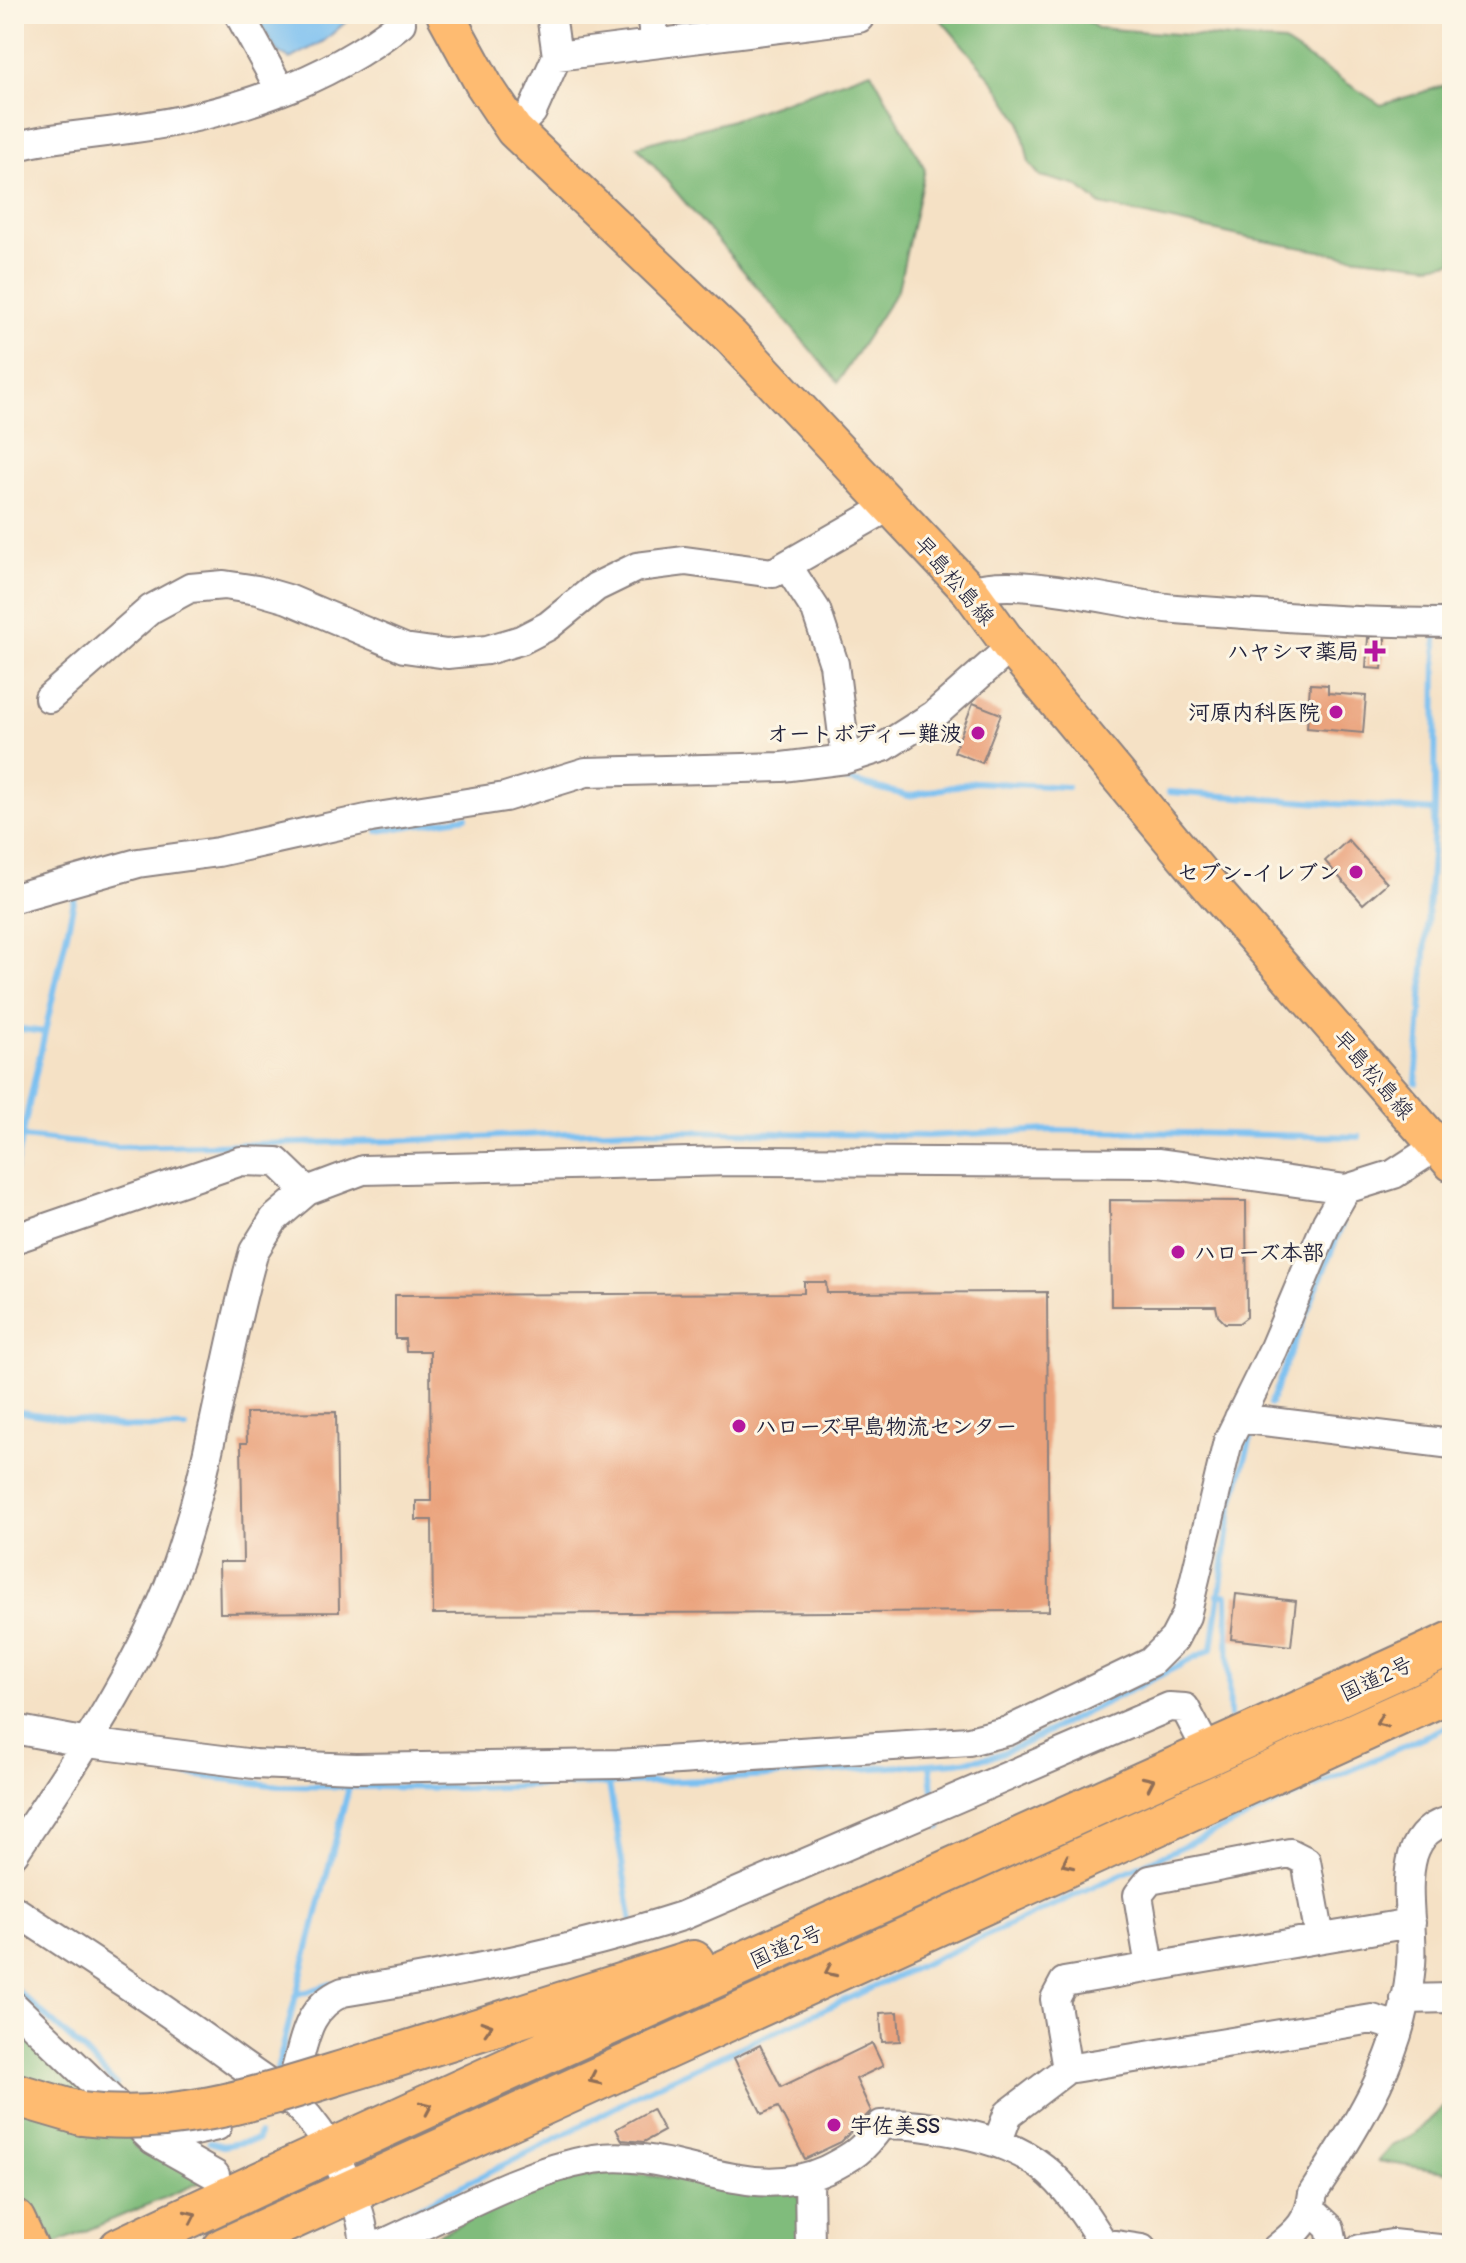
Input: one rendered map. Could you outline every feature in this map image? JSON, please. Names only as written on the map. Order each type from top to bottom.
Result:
[{"type":"highway","name":"国道2号","points":[[120,2249],[331,2150],[1452,1643]]},
{"type":"highway","name":"国道2号","points":[[224,2249],[279,2225],[361,2231],[1452,1690]]},
{"type":"highway","points":[[14,2094],[82,2114],[153,2118],[201,2112],[386,2059],[741,1946],[988,1844],[1106,1802]]},
{"type":"highway","points":[[241,2249],[279,2225]]},
{"type":"main road","name":"早島松島線","points":[[445,14],[484,85],[514,130],[731,337],[970,591],[1011,647],[1211,887],[1445,1154]]},
{"type":"street","points":[[239,14],[281,91]]},
{"type":"street","points":[[514,130],[532,112],[557,56],[551,14]]},
{"type":"street","points":[[651,14],[655,43]]},
{"type":"street","points":[[557,56],[655,43],[756,23],[859,18],[858,14]]},
{"type":"street","points":[[14,147],[56,136],[130,129],[215,111],[281,91],[332,70],[401,23]]},
{"type":"street","points":[[49,698],[151,609],[190,588],[224,585],[257,590],[288,599],[404,648],[447,654],[487,650],[521,640],[548,626],[596,587],[637,567],[685,561],[773,573],[890,506]]},
{"type":"street","points":[[788,567],[816,610],[834,664],[846,759]]},
{"type":"street","points":[[970,591],[989,585],[1104,597],[1173,609],[1389,623],[1452,623]]},
{"type":"street","points":[[14,898],[138,863],[218,852],[371,818],[505,797],[586,772],[782,767],[846,759],[884,747],[934,715],[1011,647]]},
{"type":"street","points":[[14,1853],[88,1743],[132,1665],[169,1587],[191,1517],[254,1251],[274,1219],[307,1191],[363,1170],[730,1161],[1159,1163],[1346,1189],[1445,1154]]},
{"type":"street","points":[[14,1239],[241,1161],[277,1162],[307,1191]]},
{"type":"street","points":[[14,1729],[88,1743],[254,1764],[372,1768],[618,1764],[969,1741],[1008,1731],[1151,1662],[1174,1639],[1186,1616],[1228,1441],[1273,1350],[1327,1222],[1346,1189]]},
{"type":"street","points":[[1239,1418],[1452,1444]]},
{"type":"street","points":[[153,2140],[258,2117],[287,2099],[313,2013],[325,2000],[343,1992],[486,1968],[585,1946],[682,1916],[1169,1707],[1185,1708],[1209,1754]]},
{"type":"street","points":[[1276,2249],[1301,2229],[1311,2210],[1313,2193],[1380,2085],[1398,2027],[1411,1968],[1409,1897],[1414,1853],[1429,1829],[1452,1821]]},
{"type":"street","points":[[1150,1967],[1138,1895],[1150,1880],[1290,1853],[1306,1861],[1320,1938]]},
{"type":"street","points":[[14,1910],[189,2026],[307,2116],[331,2150],[361,2231],[385,2243],[521,2182],[596,2159],[636,2160],[743,2182],[774,2183],[809,2177],[861,2153],[881,2125],[907,2123],[998,2141],[1025,2152],[1060,2181],[1099,2246],[1142,2249]]},
{"type":"street","points":[[1067,2069],[1055,1999],[1064,1982],[1411,1923]]},
{"type":"street","points":[[1405,1999],[1452,1998]]},
{"type":"street","points":[[14,2006],[153,2140],[215,2175]]},
{"type":"street","points":[[998,2141],[1008,2114],[1067,2069],[1372,2019],[1398,2027]]},
{"type":"street","points":[[809,2177],[810,2249]]},
{"type":"street","points":[[1311,2210],[1330,2228],[1334,2249]]},
{"type":"street","points":[[1360,2249],[1392,2244],[1439,2249]]},
{"type":"green space","points":[[936,14],[1078,14],[1097,28],[1283,42],[1381,105],[1452,83],[1452,262],[1429,265],[1342,255],[1248,238],[1101,205],[1078,186],[1040,176],[1029,163],[1020,121],[995,83]]},
{"type":"green space","points":[[871,71],[925,169],[898,289],[838,382],[637,146],[729,121]]},
{"type":"green space","points":[[14,2024],[109,2110],[14,2078]]},
{"type":"green space","points":[[1452,2099],[1452,2173],[1378,2161],[1391,2146],[1411,2137]]},
{"type":"green space","points":[[14,2102],[128,2131],[135,2147],[206,2180],[43,2249],[14,2184]]},
{"type":"green space","points":[[605,2172],[799,2191],[802,2249],[406,2249],[542,2187]]},
{"type":"water","points":[[253,14],[355,14],[324,41],[290,59],[278,52]]},
{"type":"building","name":"ハヤシマ薬局","points":[[1368,638],[1385,639],[1382,669],[1366,668]]},
{"type":"building","name":"河原内科医院","points":[[1310,684],[1328,685],[1328,693],[1366,696],[1363,733],[1307,728]]},
{"type":"building","name":"オートボディー難波","points":[[973,703],[1001,714],[982,763],[954,752]]},
{"type":"building","name":"セブン-イレブン","points":[[1348,840],[1387,883],[1363,904],[1325,861]]},
{"type":"building","name":"ハローズ本部","points":[[1110,1200],[1246,1201],[1247,1317],[1239,1323],[1225,1323],[1218,1316],[1216,1306],[1111,1306]]},
{"type":"building","name":"ハローズ早島物流センター","points":[[804,1282],[826,1282],[827,1293],[1047,1292],[1049,1611],[433,1614],[432,1520],[416,1520],[416,1501],[431,1501],[430,1351],[406,1351],[405,1339],[395,1339],[395,1295],[804,1293]]},
{"type":"building","points":[[336,1412],[339,1612],[220,1613],[219,1562],[243,1562],[241,1443],[247,1443],[246,1413]]},
{"type":"building","points":[[1236,1594],[1296,1601],[1291,1646],[1231,1639]]},
{"type":"building","points":[[898,2012],[900,2041],[882,2042],[880,2013]]},
{"type":"building","points":[[872,2043],[883,2066],[856,2079],[871,2111],[841,2142],[805,2159],[778,2107],[762,2114],[734,2058],[760,2045],[781,2087]]},
{"type":"building","points":[[652,2109],[664,2131],[644,2142],[622,2140],[616,2129]]},
{"type":"waterway","points":[[1437,611],[1452,608]]},
{"type":"waterway","points":[[1416,1083],[1435,811],[1436,632]]},
{"type":"waterway","points":[[827,775],[909,796],[975,782],[1067,787]]},
{"type":"waterway","points":[[716,782],[764,781]]},
{"type":"waterway","points":[[1169,792],[1435,811]]},
{"type":"waterway","points":[[378,831],[466,817]]},
{"type":"waterway","points":[[14,1172],[76,892],[81,890]]},
{"type":"waterway","points":[[14,1028],[44,1032]]},
{"type":"waterway","points":[[22,1137],[118,1147],[392,1141],[631,1130],[926,1136],[1051,1130],[1359,1137]]},
{"type":"waterway","points":[[1270,1404],[1342,1225]]},
{"type":"waterway","points":[[14,1411],[122,1427],[186,1428]]},
{"type":"waterway","points":[[129,1767],[279,1786],[468,1788],[711,1780],[991,1757],[1019,1746],[1212,1649],[1232,1507],[1253,1430]]},
{"type":"waterway","points":[[1218,1595],[1227,1595],[1230,1716]]},
{"type":"waterway","points":[[369,2232],[642,2092],[1452,1724]]},
{"type":"waterway","points":[[14,1745],[38,1749]]},
{"type":"waterway","points":[[930,1765],[934,1798]]},
{"type":"waterway","points":[[609,1784],[632,1922]]},
{"type":"waterway","points":[[277,2070],[349,1787]]},
{"type":"waterway","points":[[938,1819],[940,1827]]},
{"type":"waterway","points":[[295,1996],[331,1984]]},
{"type":"waterway","points":[[14,1988],[83,2050],[116,2085]]},
{"type":"waterway","points":[[209,2142],[223,2146],[258,2139],[259,2134]]},
{"type":"waterway","points":[[337,2249],[356,2239]]},
{"type":"place","name":"ハヤシマ薬局","points":[[1375,651]]},
{"type":"place","name":"河原内科医院","points":[[1336,712]]},
{"type":"place","name":"オートボディー難波","points":[[978,733]]},
{"type":"place","name":"セブン-イレブン","points":[[1356,872]]},
{"type":"place","name":"ハローズ本部","points":[[1178,1252]]},
{"type":"place","name":"ハローズ早島物流センター","points":[[739,1426]]},
{"type":"place","name":"宇佐美SS","points":[[834,2125]]}]
